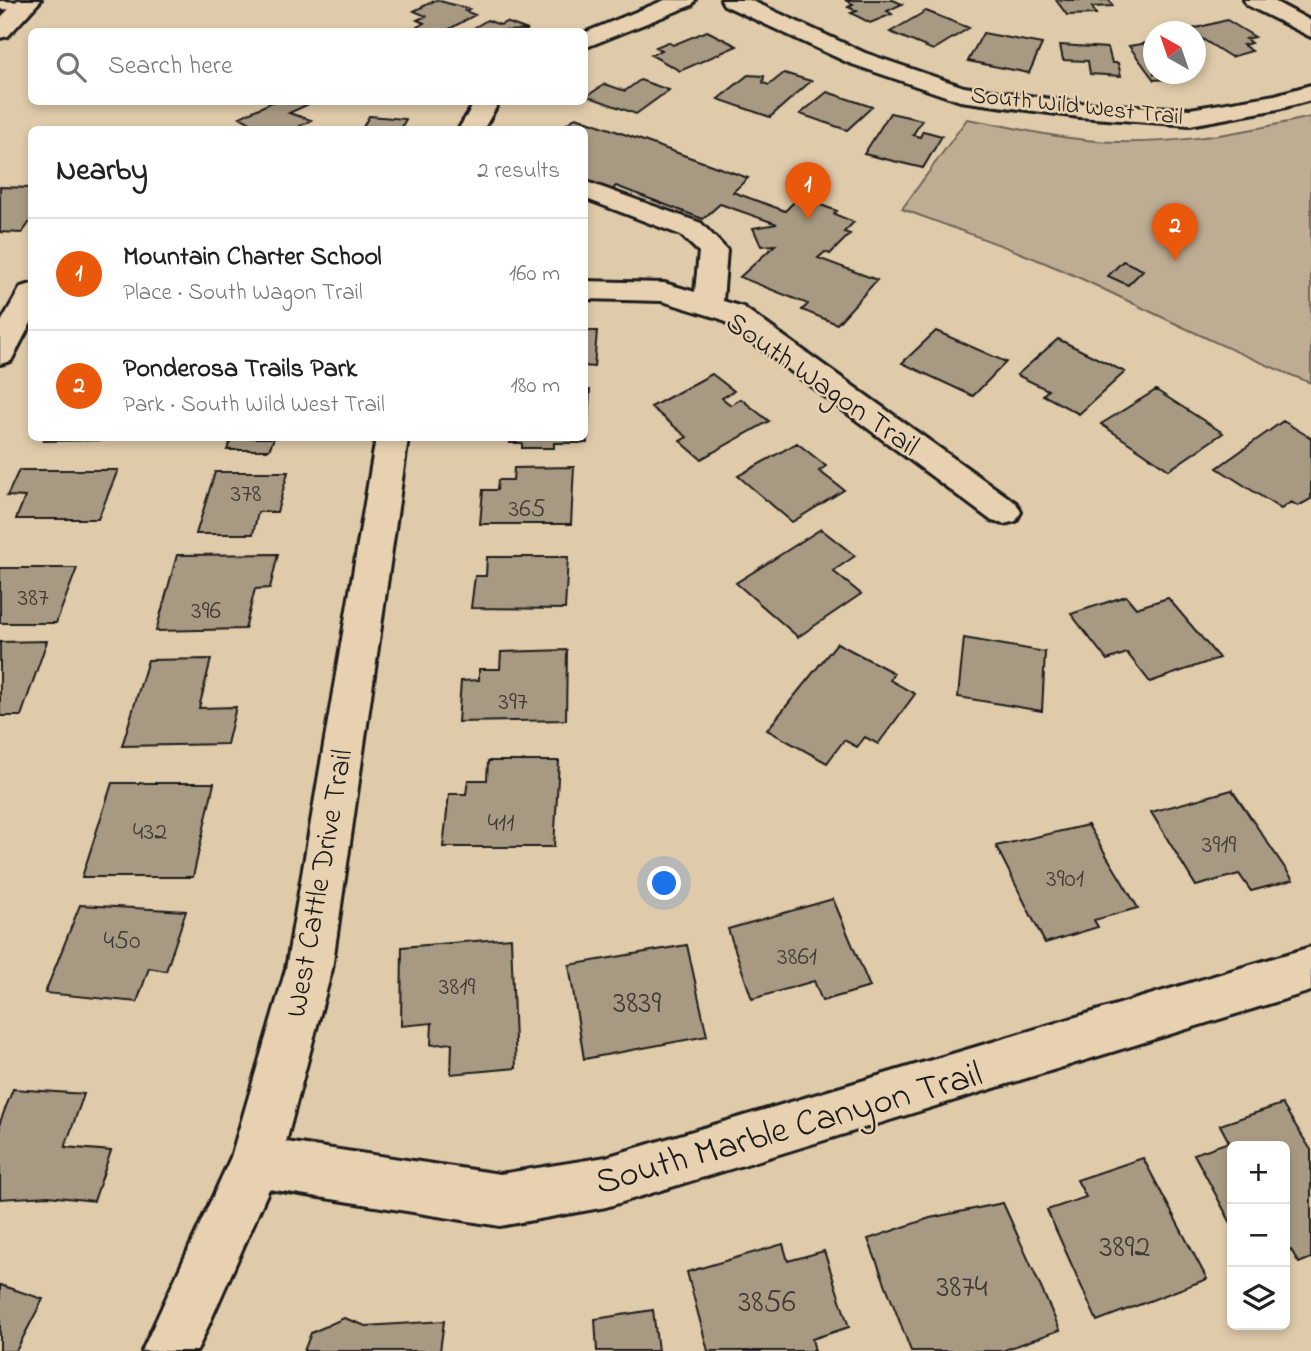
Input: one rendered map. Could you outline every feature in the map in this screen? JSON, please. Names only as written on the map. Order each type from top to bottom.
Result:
[{"type":"street","points":[[588,39],[684,0]]},
{"type":"street","name":"South Wild West Trail","points":[[732,0],[857,58],[960,94],[1079,110],[1190,117],[1278,102],[1311,92]]},
{"type":"street","points":[[1255,0],[1311,30]]},
{"type":"street","points":[[0,31],[27,3]]},
{"type":"street","points":[[471,126],[479,105]]},
{"type":"street","points":[[588,190],[691,229],[713,250],[708,306]]},
{"type":"street","name":"South Wagon Trail","points":[[588,290],[664,292],[732,313],[1004,512]]},
{"type":"street","points":[[0,293],[28,293]]},
{"type":"street","points":[[0,354],[28,299]]},
{"type":"street","name":"West Cattle Drive Trail","points":[[169,1351],[254,1162],[309,970],[393,441]]},
{"type":"street","name":"South Marble Canyon Trail","points":[[254,1162],[500,1200],[606,1182],[1311,970]]},
{"type":"lane","points":[[0,5],[27,3]]},
{"type":"shaded area","points":[[1311,117],[1311,383],[1224,346],[1060,269],[902,209],[967,119],[1064,137],[1137,142],[1224,134]]},
{"type":"building","points":[[436,0],[469,9],[465,11],[475,15],[451,28],[419,28],[417,27],[424,23],[417,20],[426,16],[414,11]]},
{"type":"building","points":[[845,0],[893,0],[902,4],[887,11],[892,14],[870,23],[851,13],[857,11],[848,7],[853,4]]},
{"type":"building","points":[[1056,0],[1109,0],[1113,6],[1092,7],[1096,14],[1067,15]]},
{"type":"building","points":[[926,11],[969,28],[933,50],[890,32]]},
{"type":"building","points":[[487,20],[500,25],[506,22],[522,28],[474,28]]},
{"type":"building","points":[[1227,20],[1255,37],[1246,39],[1251,43],[1243,45],[1252,51],[1231,57],[1206,41],[1206,25]]},
{"type":"building","points":[[707,31],[737,46],[680,71],[651,55],[662,50],[656,47],[668,42],[673,45]]},
{"type":"building","points":[[983,33],[1042,44],[1029,73],[968,61]]},
{"type":"building","points":[[1143,44],[1143,65],[1129,46]]},
{"type":"building","points":[[1060,45],[1108,48],[1112,63],[1118,63],[1121,76],[1090,74],[1088,61],[1063,60]]},
{"type":"building","points":[[784,73],[811,81],[770,117],[718,99],[748,75],[764,76],[763,83],[769,85]]},
{"type":"building","points":[[640,80],[669,90],[636,114],[588,96],[605,84],[625,91]]},
{"type":"building","points":[[827,92],[872,107],[847,130],[800,114]]},
{"type":"building","points":[[266,105],[306,105],[289,113],[311,120],[300,126],[256,126],[240,117]]},
{"type":"building","points":[[890,113],[922,120],[913,135],[920,137],[923,131],[942,136],[923,168],[864,154]]},
{"type":"building","points":[[369,116],[406,119],[402,126],[364,126]]},
{"type":"building","points":[[576,117],[748,178],[733,192],[785,211],[799,197],[837,211],[834,214],[854,222],[844,232],[850,234],[830,254],[825,252],[818,258],[877,280],[837,324],[802,310],[808,304],[740,277],[775,245],[761,246],[753,228],[777,224],[720,204],[703,219],[616,186],[612,190],[588,181],[588,126],[564,126]]},
{"type":"building","points":[[0,187],[28,188],[28,225],[22,233],[0,232]]},
{"type":"building","points":[[1123,261],[1143,270],[1128,285],[1108,276]]},
{"type":"building","points":[[588,331],[597,331],[594,367],[588,366]]},
{"type":"building","points":[[936,331],[1006,362],[973,396],[902,363]]},
{"type":"building","points":[[1058,339],[1125,372],[1079,414],[1043,395],[1048,390],[1017,375]]},
{"type":"building","points":[[712,374],[734,391],[722,398],[731,405],[741,399],[769,421],[701,459],[680,441],[687,437],[651,407]]},
{"type":"building","points":[[588,390],[590,390],[588,425]]},
{"type":"building","points":[[1156,390],[1223,433],[1169,470],[1101,424]]},
{"type":"building","points":[[1283,421],[1311,438],[1311,499],[1298,506],[1291,502],[1281,509],[1217,468]]},
{"type":"building","points":[[231,441],[273,441],[269,450],[227,450]]},
{"type":"building","points":[[587,441],[554,443],[554,448],[522,448],[522,443],[510,443]]},
{"type":"building","points":[[797,443],[826,466],[819,471],[844,490],[792,522],[738,476]]},
{"type":"building","points":[[574,467],[571,524],[480,524],[483,490],[497,490],[498,480],[513,480],[514,468]]},
{"type":"building","points":[[19,470],[118,470],[98,519],[16,519],[25,497],[7,496]]},
{"type":"building","points":[[215,472],[288,472],[277,512],[258,512],[253,534],[196,534]]},
{"type":"building","points":[[821,529],[855,556],[833,571],[861,594],[798,637],[736,583]]},
{"type":"building","points":[[278,554],[270,588],[255,589],[245,629],[156,631],[177,555]]},
{"type":"building","points":[[487,557],[568,557],[565,609],[471,608],[475,576],[486,576]]},
{"type":"building","points":[[0,568],[77,568],[56,623],[0,623]]},
{"type":"building","points":[[1126,596],[1136,608],[1168,598],[1219,658],[1150,682],[1127,653],[1107,660],[1071,614]]},
{"type":"building","points":[[964,638],[1045,652],[1042,711],[958,697]]},
{"type":"building","points":[[47,641],[21,716],[0,716],[0,642]]},
{"type":"building","points":[[837,643],[894,673],[890,680],[915,694],[878,744],[865,737],[857,747],[844,740],[827,763],[767,730]]},
{"type":"building","points":[[567,650],[566,720],[458,722],[461,681],[479,680],[479,669],[500,669],[501,652]]},
{"type":"building","points":[[211,659],[199,708],[236,707],[227,744],[122,746],[148,660]]},
{"type":"building","points":[[488,761],[559,761],[554,847],[443,847],[449,794],[466,794],[468,780],[487,780]]},
{"type":"building","points":[[112,783],[214,783],[193,877],[82,877]]},
{"type":"building","points":[[1232,790],[1293,880],[1251,891],[1239,874],[1196,886],[1151,812]]},
{"type":"building","points":[[1088,825],[1138,908],[1094,920],[1098,927],[1045,943],[996,846]]},
{"type":"building","points":[[833,899],[870,987],[822,1001],[814,981],[752,999],[728,929]]},
{"type":"building","points":[[80,905],[186,911],[166,971],[149,968],[137,1002],[45,993]]},
{"type":"building","points":[[511,938],[516,1068],[451,1074],[452,1043],[431,1045],[432,1023],[401,1026],[402,947]]},
{"type":"building","points":[[687,945],[707,1036],[584,1059],[569,965]]},
{"type":"building","points":[[13,1089],[84,1094],[65,1147],[111,1151],[94,1201],[48,1196],[0,1199],[0,1122]]},
{"type":"building","points":[[1282,1104],[1311,1150],[1311,1258],[1299,1263],[1290,1250],[1290,1141],[1228,1141],[1220,1125]]},
{"type":"building","points":[[1227,1143],[1227,1216],[1194,1154]]},
{"type":"building","points":[[1143,1158],[1207,1279],[1097,1321],[1047,1210],[1086,1197],[1077,1180]]},
{"type":"building","points":[[1003,1203],[1060,1330],[1002,1351],[911,1351],[868,1239],[930,1218]]},
{"type":"building","points":[[783,1244],[788,1261],[824,1251],[849,1327],[812,1339],[815,1351],[708,1351],[687,1272]]},
{"type":"building","points":[[0,1285],[43,1299],[16,1351],[0,1351]]},
{"type":"building","points":[[653,1310],[658,1351],[597,1351],[595,1319]]},
{"type":"building","points":[[344,1318],[366,1326],[444,1321],[440,1351],[304,1351],[311,1333]]},
{"type":"place","name":"Mountain Charter School","points":[[808,220]]},
{"type":"place","name":"Ponderosa Trails Park","points":[[1175,261]]}]
